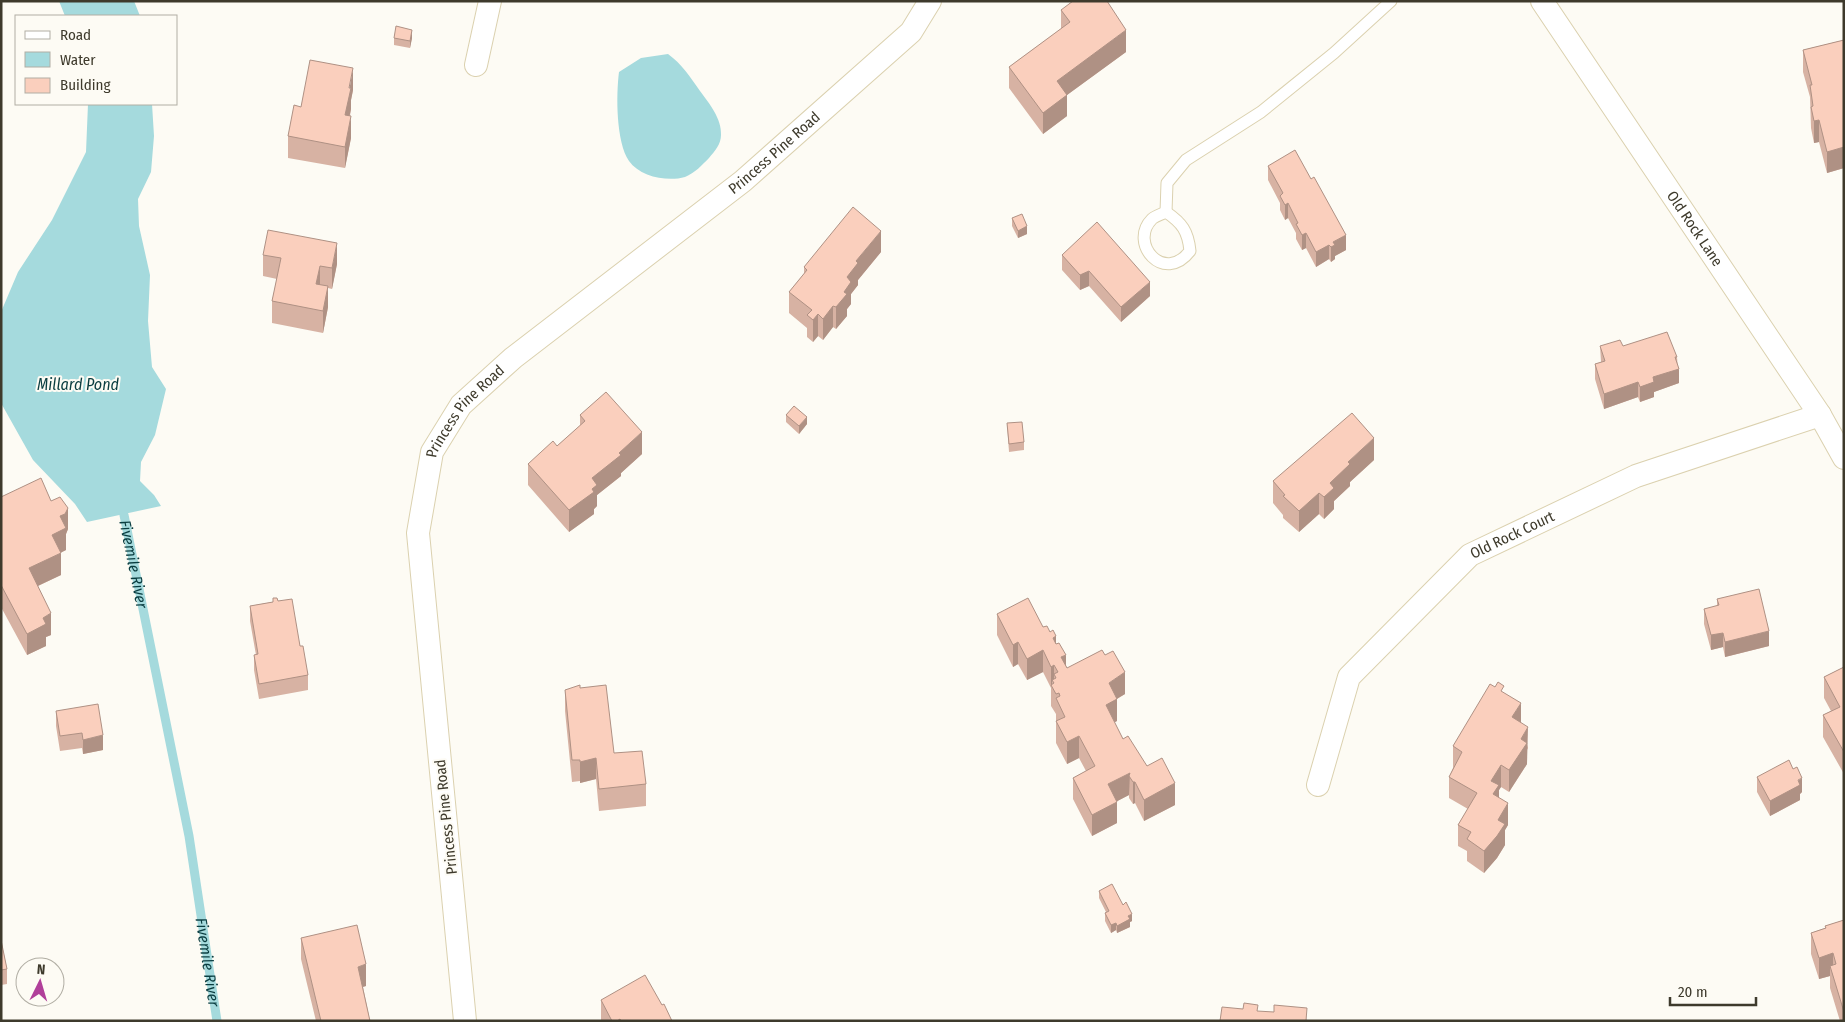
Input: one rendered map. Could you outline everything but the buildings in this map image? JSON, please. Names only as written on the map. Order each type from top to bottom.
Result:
[{"type":"street","points":[[476,65],[490,1]]},
{"type":"street","name":"Princess Pine Road","points":[[465,1021],[418,533],[432,452],[461,406],[492,377],[521,352],[743,181],[912,32],[930,1]]},
{"type":"street","name":"Old Rock Lane","points":[[1542,1],[1820,414],[1844,458]]},
{"type":"street","name":"Old Rock Court","points":[[1318,785],[1348,677],[1470,555],[1636,476],[1820,414]]},
{"type":"lane","points":[[1166,212],[1167,183],[1186,160],[1261,112],[1334,53],[1392,1]]},
{"type":"lane","points":[[1166,212],[1181,222],[1188,238],[1190,251],[1182,260],[1169,264],[1157,262],[1149,254],[1145,245],[1145,233],[1152,219],[1166,212]]},
{"type":"water","points":[[59,1],[134,1],[140,15],[65,15]]},
{"type":"water","points":[[668,54],[686,71],[711,106],[721,129],[720,141],[715,150],[698,169],[685,177],[671,179],[655,177],[640,171],[629,161],[619,131],[617,105],[619,72],[641,58]]},
{"type":"water","name":"Millard Pond","points":[[88,105],[152,105],[154,136],[151,172],[138,199],[139,226],[150,275],[148,321],[152,367],[166,389],[155,435],[141,462],[140,481],[154,495],[161,506],[87,522],[75,504],[33,460],[1,403],[1,312],[18,272],[52,220],[86,152]]},
{"type":"waterway","name":"Fivemile River","points":[[124,515],[189,836],[217,1021]]}]
